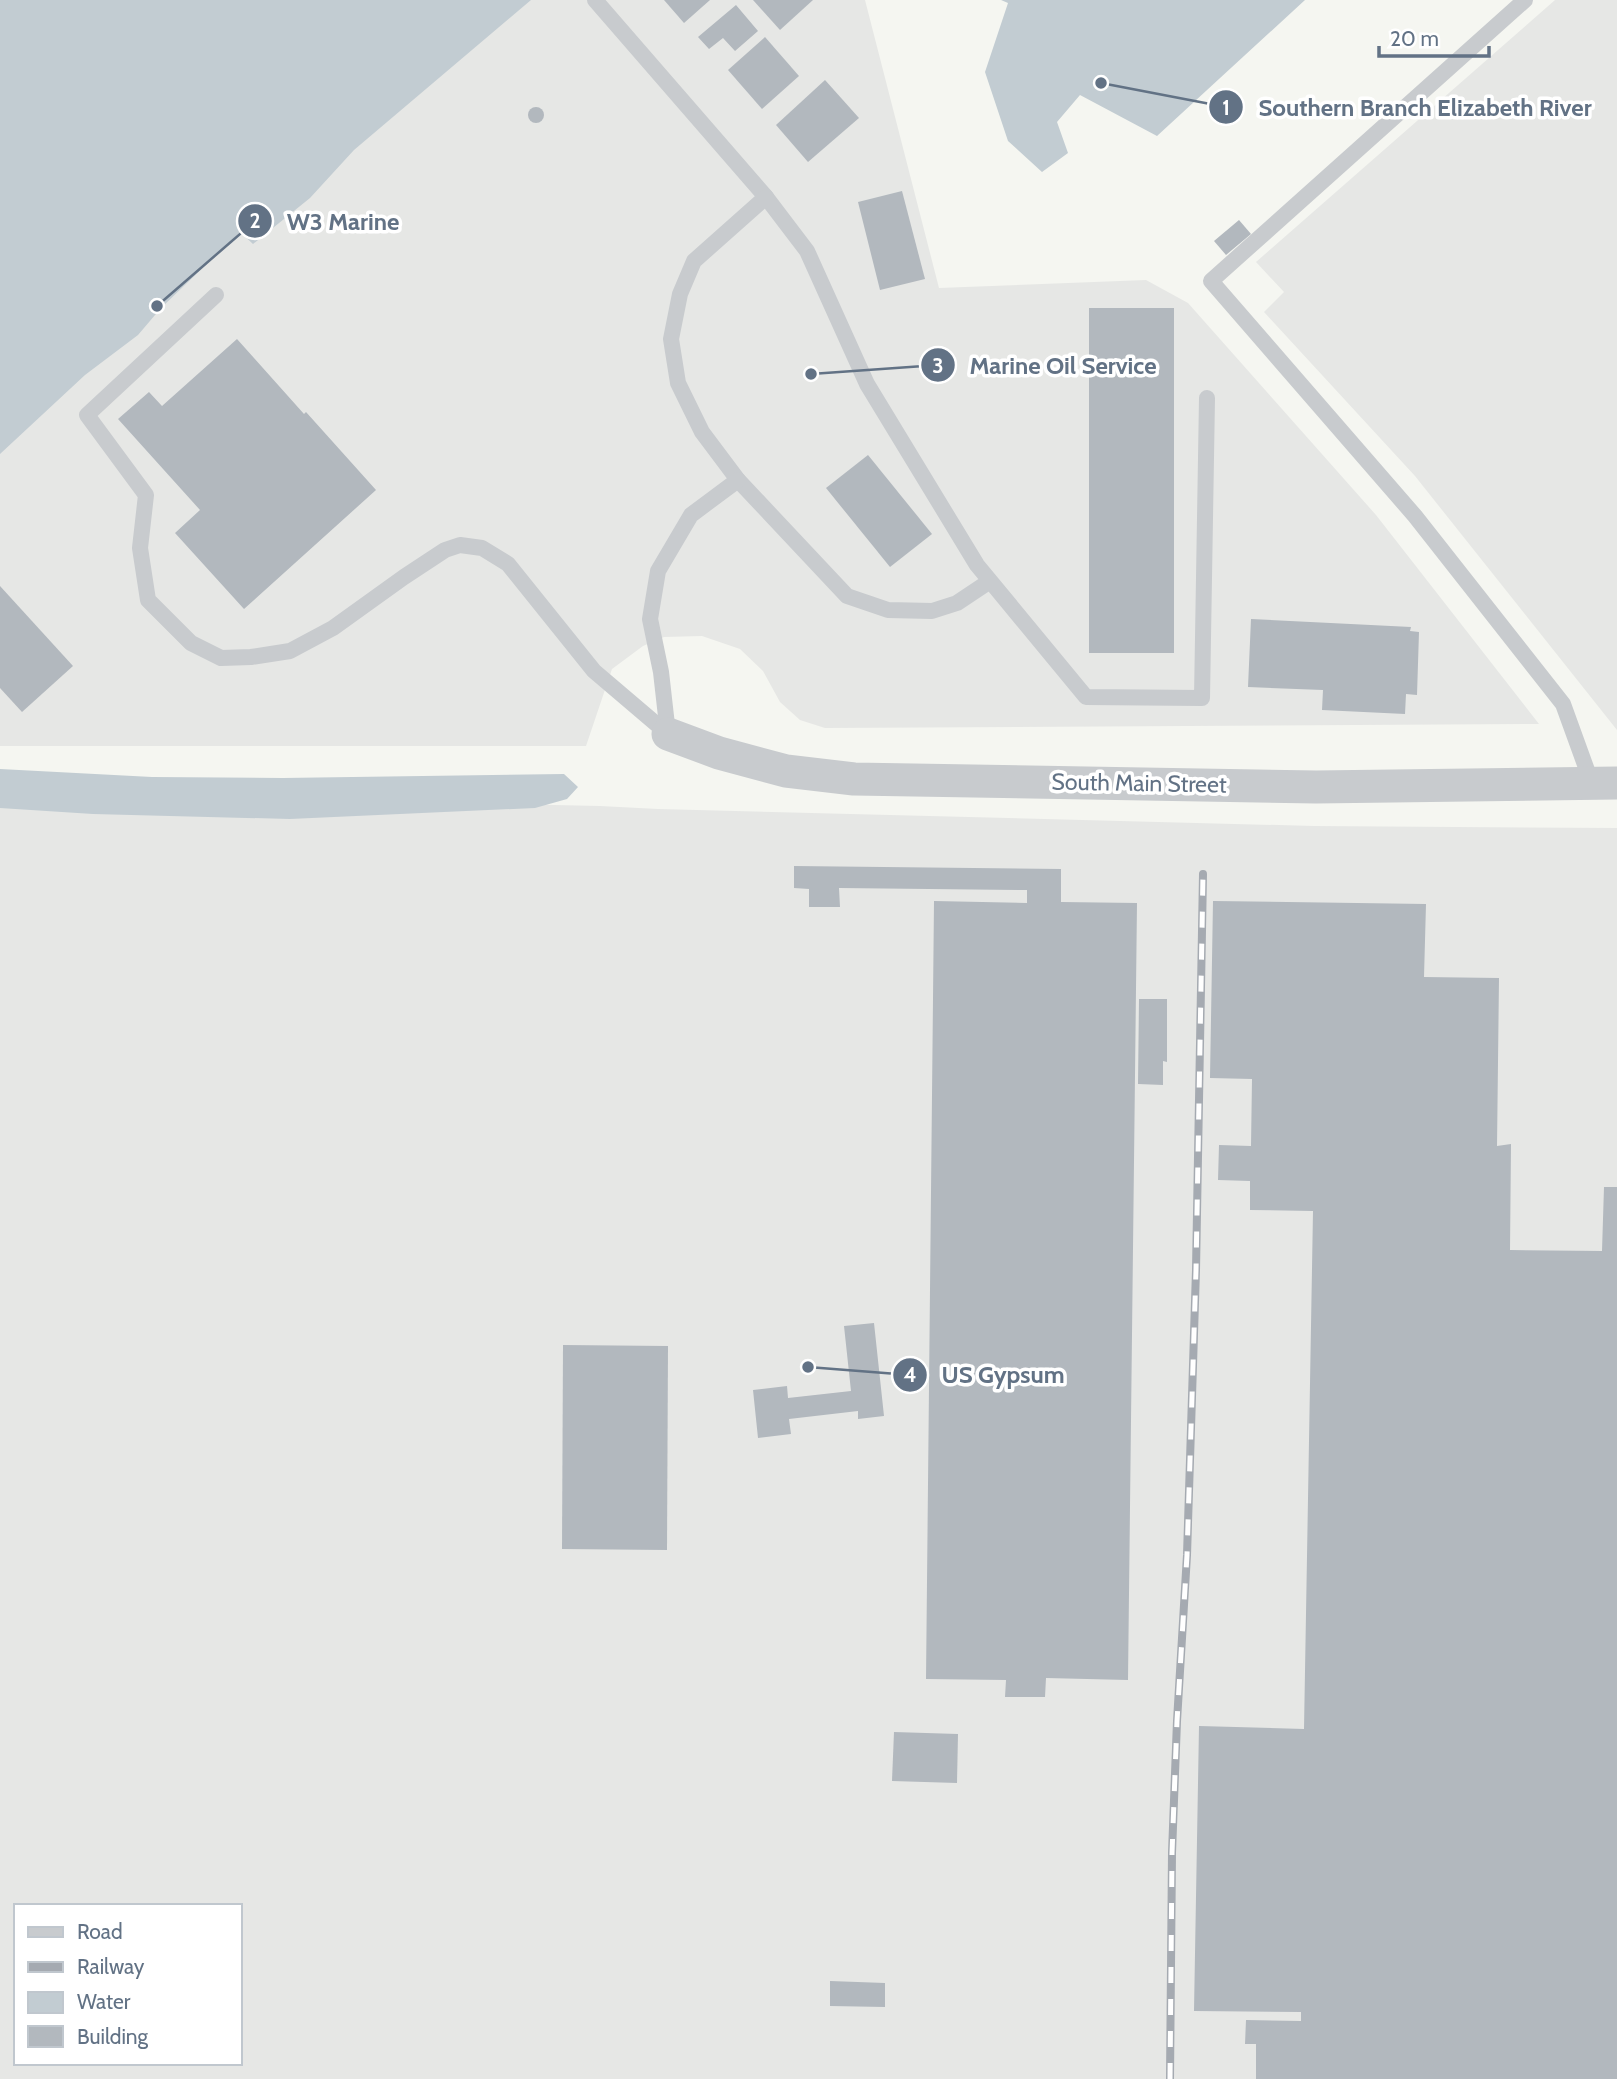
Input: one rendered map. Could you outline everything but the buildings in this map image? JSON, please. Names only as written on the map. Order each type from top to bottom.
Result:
[{"type":"street","name":"South Main Street","points":[[667,734],[719,753],[786,771],[854,779],[1316,787],[1604,784]]},
{"type":"lane","points":[[595,0],[766,197],[807,251],[867,384],[977,565],[1086,697],[1202,698],[1207,398]]},
{"type":"lane","points":[[1525,0],[1211,281],[1415,516],[1563,704],[1604,784]]},
{"type":"lane","points":[[766,197],[694,261],[680,294],[671,338],[678,383],[702,432],[738,480],[847,596],[888,610],[932,611],[957,603],[990,581]]},
{"type":"lane","points":[[216,295],[87,415],[146,495],[139,548],[148,600],[191,643],[220,658],[290,651],[333,628],[445,550],[460,545],[482,548],[508,564],[594,671],[667,734]]},
{"type":"lane","points":[[667,734],[661,672],[650,619],[658,571],[691,515],[738,480]]},
{"type":"shaded area","points":[[0,0],[865,0],[939,288],[1146,280],[1188,303],[1376,515],[1539,724],[825,728],[800,720],[780,702],[763,671],[740,649],[702,636],[664,637],[643,646],[612,669],[586,746],[0,746]]},
{"type":"shaded area","points":[[1555,0],[1617,0],[1617,730],[1415,476],[1264,312],[1284,292],[1256,262]]},
{"type":"shaded area","points":[[0,793],[1314,826],[1617,828],[1617,2079],[0,2079]]},
{"type":"water","points":[[0,0],[531,0],[354,150],[310,198],[253,244],[240,232],[161,308],[138,335],[85,375],[0,454]]},
{"type":"water","points":[[1001,0],[1305,0],[1157,136],[1080,95],[1057,122],[1068,153],[1042,172],[1008,141],[985,72],[1008,3]]},
{"type":"water","points":[[0,769],[152,777],[564,774],[578,787],[567,799],[535,808],[290,819],[93,814],[0,808]]},
{"type":"railway","points":[[1170,2079],[1172,1853],[1187,1555],[1196,1270],[1203,874]]},
{"type":"place","name":"Southern Branch Elizabeth River","points":[[1101,83]]},
{"type":"place","name":"W3 Marine","points":[[157,306]]},
{"type":"place","name":"Marine Oil Service","points":[[811,374]]},
{"type":"place","name":"US Gypsum","points":[[808,1367]]}]
